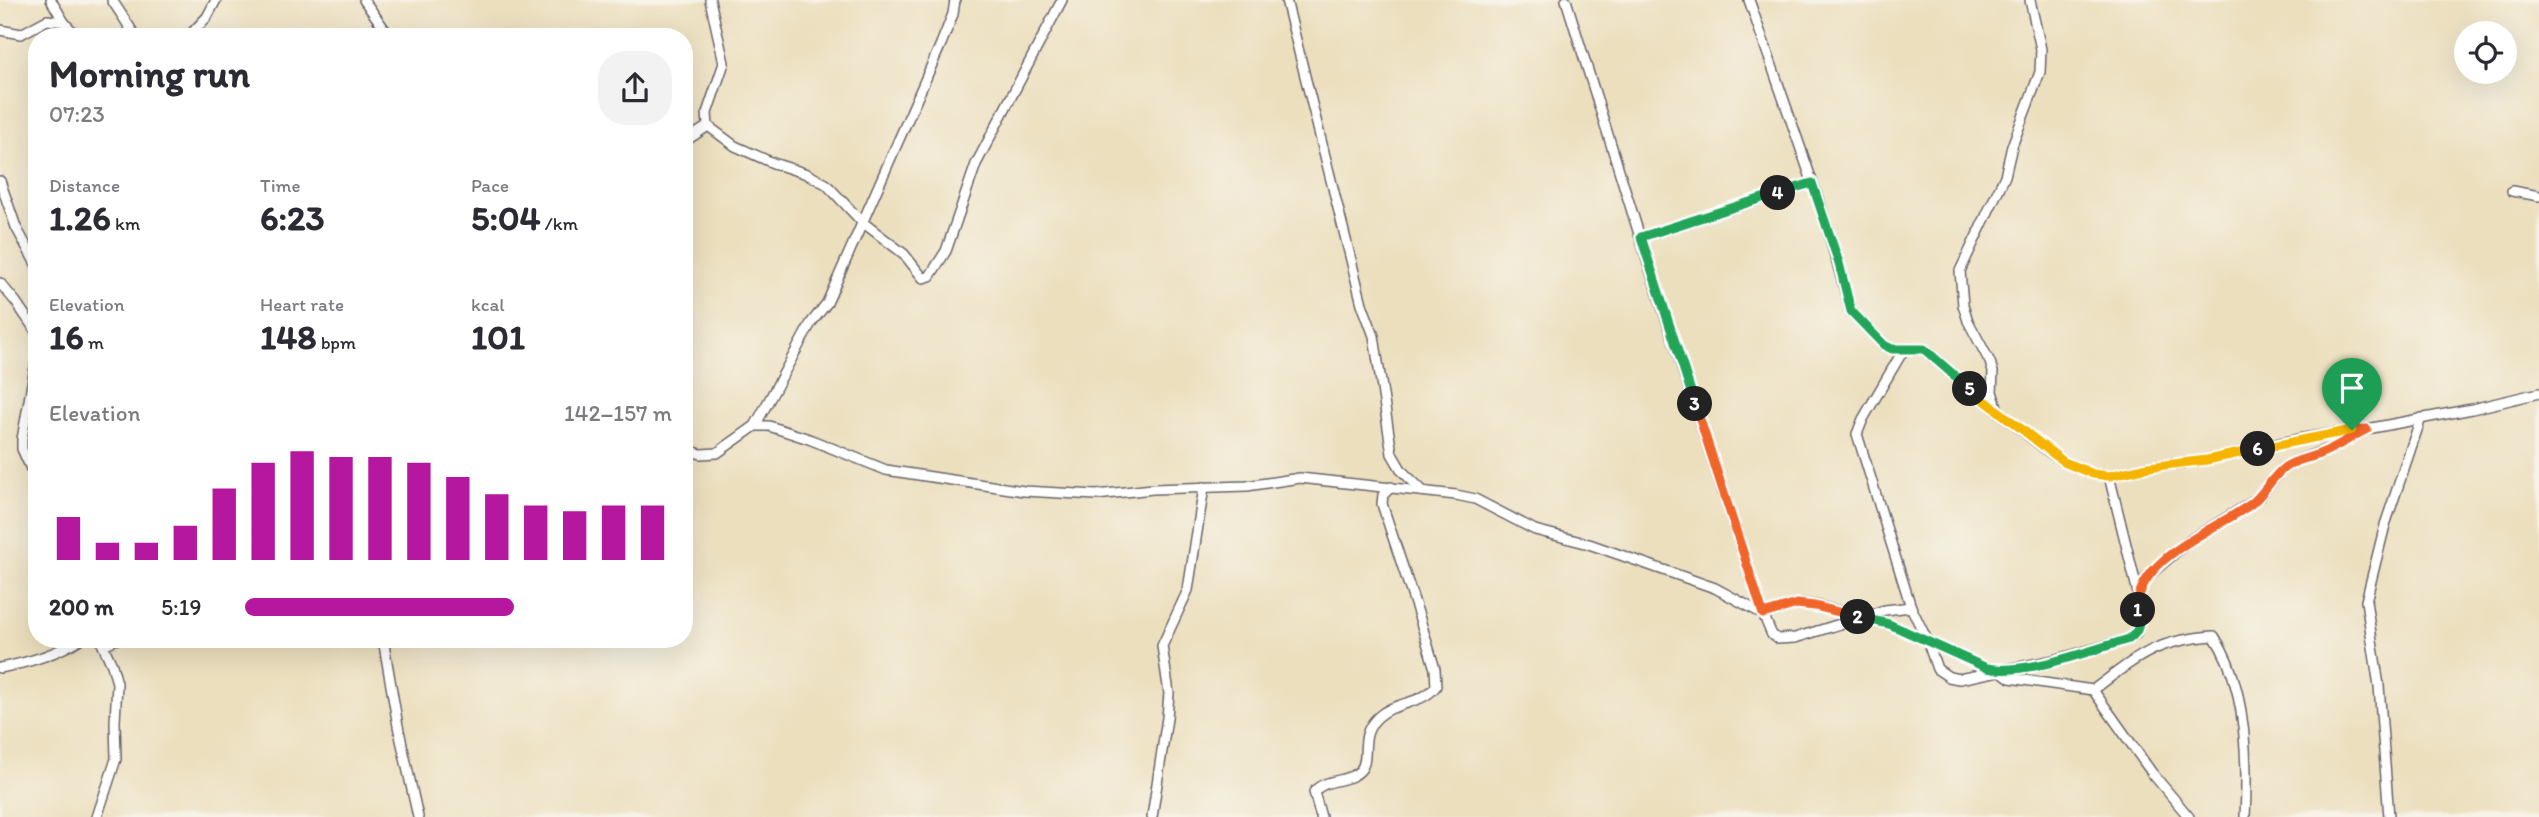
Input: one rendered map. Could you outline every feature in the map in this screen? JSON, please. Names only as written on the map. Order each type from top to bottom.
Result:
[{"type":"street","points":[[51,0],[69,28]]},
{"type":"street","points":[[112,0],[130,28]]},
{"type":"street","points":[[196,28],[216,0]]},
{"type":"street","points":[[364,0],[384,28]]},
{"type":"street","points":[[710,0],[724,63],[707,113],[708,126],[735,146],[773,163],[807,173],[826,184],[861,221],[904,254],[923,278],[930,276],[946,251],[976,163],[1062,0]]},
{"type":"street","points":[[693,452],[717,453],[755,426],[811,323],[827,303],[941,44],[953,14],[955,0]]},
{"type":"street","points":[[1286,0],[1362,304],[1374,337],[1392,454],[1402,471],[1423,491]]},
{"type":"street","points":[[1566,0],[1772,635],[1786,639],[1885,610],[1912,607]]},
{"type":"street","points":[[1749,0],[1839,263],[1851,311],[1884,345],[1892,349],[1924,349],[1998,412],[2064,462],[2093,474],[2109,476],[2148,467],[2207,460],[2298,439],[2367,429],[2539,393]]},
{"type":"street","points":[[1998,412],[1992,392],[1993,372],[1990,362],[1963,306],[1960,271],[2005,176],[2012,146],[2040,72],[2040,40],[2030,0]]},
{"type":"street","points":[[32,28],[47,20],[64,22]]},
{"type":"street","points":[[0,30],[21,34],[28,30]]},
{"type":"street","points":[[693,136],[708,126]]},
{"type":"street","points":[[0,181],[16,227],[28,249]]},
{"type":"street","points":[[1641,237],[1812,183]]},
{"type":"street","points":[[2512,191],[2539,196]]},
{"type":"street","points":[[0,283],[28,320]]},
{"type":"street","points":[[1904,349],[1857,434],[1912,607],[1937,669],[1949,677],[1959,679],[2054,660],[2129,639],[2136,634],[2138,595],[2109,476]]},
{"type":"street","points":[[2346,367],[2341,378],[2344,404],[2352,430]]},
{"type":"street","points":[[28,406],[22,449],[28,462]]},
{"type":"street","points":[[2389,817],[2379,686],[2366,601],[2385,525],[2421,418]]},
{"type":"street","points":[[755,426],[769,426],[786,431],[886,470],[1024,491],[1096,495],[1153,489],[1247,486],[1300,478],[1475,499],[1535,530],[1589,544],[1715,588],[1763,614],[1797,604],[1815,606],[1889,624],[1987,668],[2001,671],[2010,678],[2093,690],[2138,656],[2162,644],[2214,636],[2222,647],[2237,693],[2243,730],[2245,817]]},
{"type":"street","points":[[2138,595],[2146,578],[2163,561],[2190,540],[2251,503],[2282,469],[2336,446],[2367,429]]},
{"type":"street","points":[[1152,817],[1169,693],[1162,646],[1188,590],[1204,487]]},
{"type":"street","points":[[1321,817],[1314,792],[1322,784],[1356,774],[1361,768],[1366,736],[1376,718],[1385,711],[1424,697],[1436,686],[1435,669],[1382,504],[1383,495],[1391,487]]},
{"type":"street","points":[[0,668],[15,666],[64,648]]},
{"type":"street","points":[[97,817],[116,759],[117,683],[113,665],[104,648]]},
{"type":"street","points":[[385,648],[418,817]]},
{"type":"street","points":[[2093,690],[2152,773],[2189,817]]},
{"type":"route","points":[[1812,183],[1839,263],[1851,311],[1866,328],[1892,349],[1919,347],[1930,352],[1975,393],[2048,451],[2064,462],[2093,474],[2109,476],[2148,467],[2207,460],[2298,439],[2352,430],[2367,429],[2336,446],[2282,469],[2251,503],[2190,540],[2163,561],[2141,587],[2138,595],[2138,628],[2136,634],[2129,639],[2054,660],[2001,671],[1987,668],[1889,624],[1815,606],[1797,604],[1763,614],[1641,237],[1812,183]]}]
